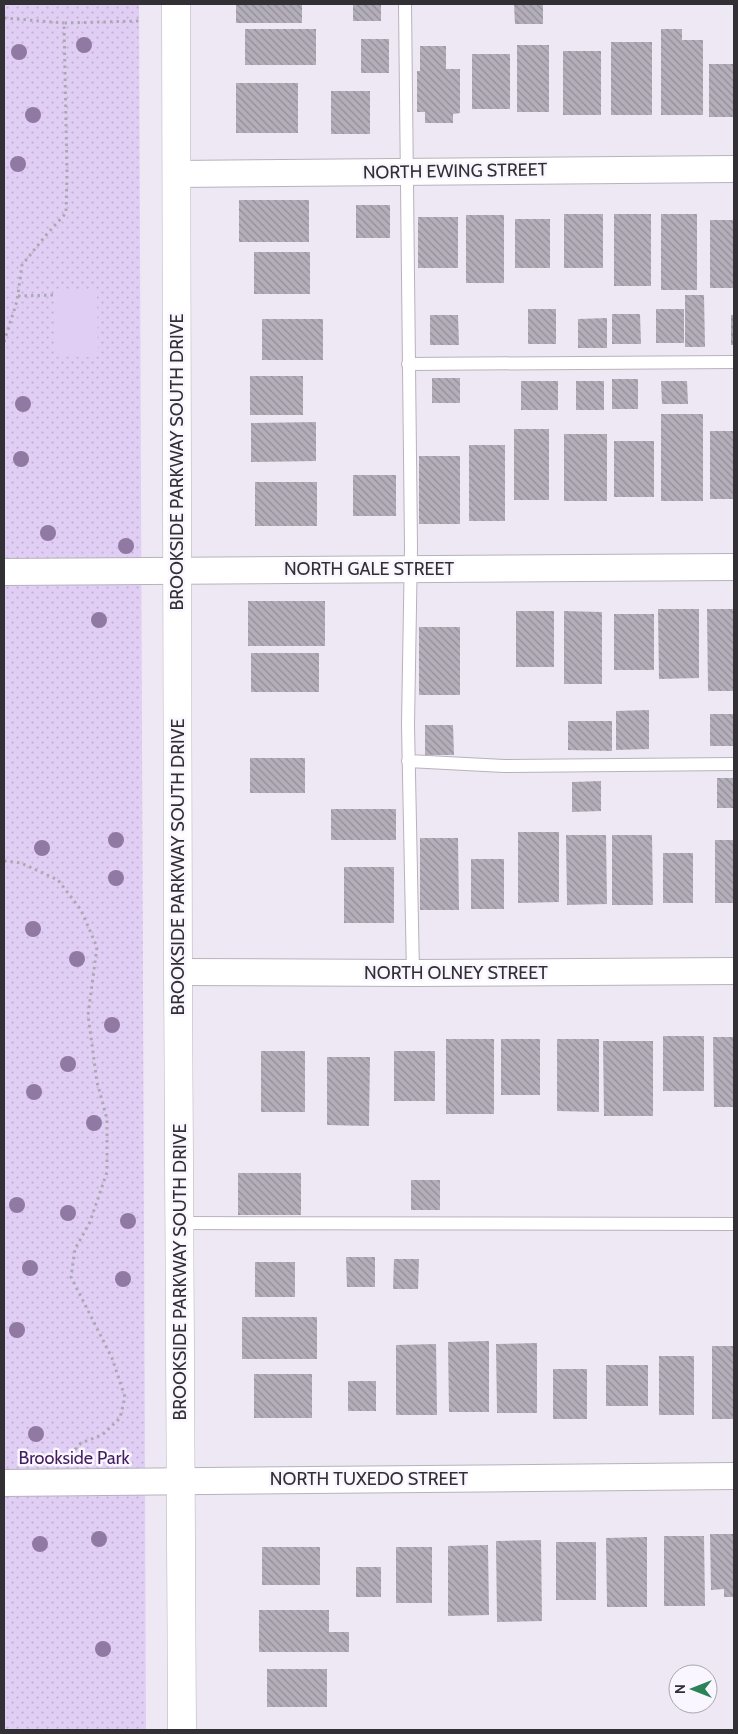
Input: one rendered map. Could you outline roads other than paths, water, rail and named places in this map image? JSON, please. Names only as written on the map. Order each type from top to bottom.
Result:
[{"type":"main road","name":"BROOKSIDE PARKWAY SOUTH DRIVE","points":[[176,4],[182,1730]]},
{"type":"street","name":"NORTH EWING STREET","points":[[176,174],[734,169]]},
{"type":"street","name":"NORTH GALE STREET","points":[[4,572],[734,567]]},
{"type":"street","name":"NORTH OLNEY STREET","points":[[178,972],[413,974],[734,971]]},
{"type":"street","name":"NORTH TUXEDO STREET","points":[[4,1483],[734,1476]]},
{"type":"lane","points":[[405,4],[411,569],[408,760],[413,974]]},
{"type":"lane","points":[[408,364],[734,362]]},
{"type":"lane","points":[[408,760],[504,766],[734,764]]},
{"type":"lane","points":[[180,1223],[734,1224]]},
{"type":"park label","name":"Brookside Park","points":[[74,1458]]}]
